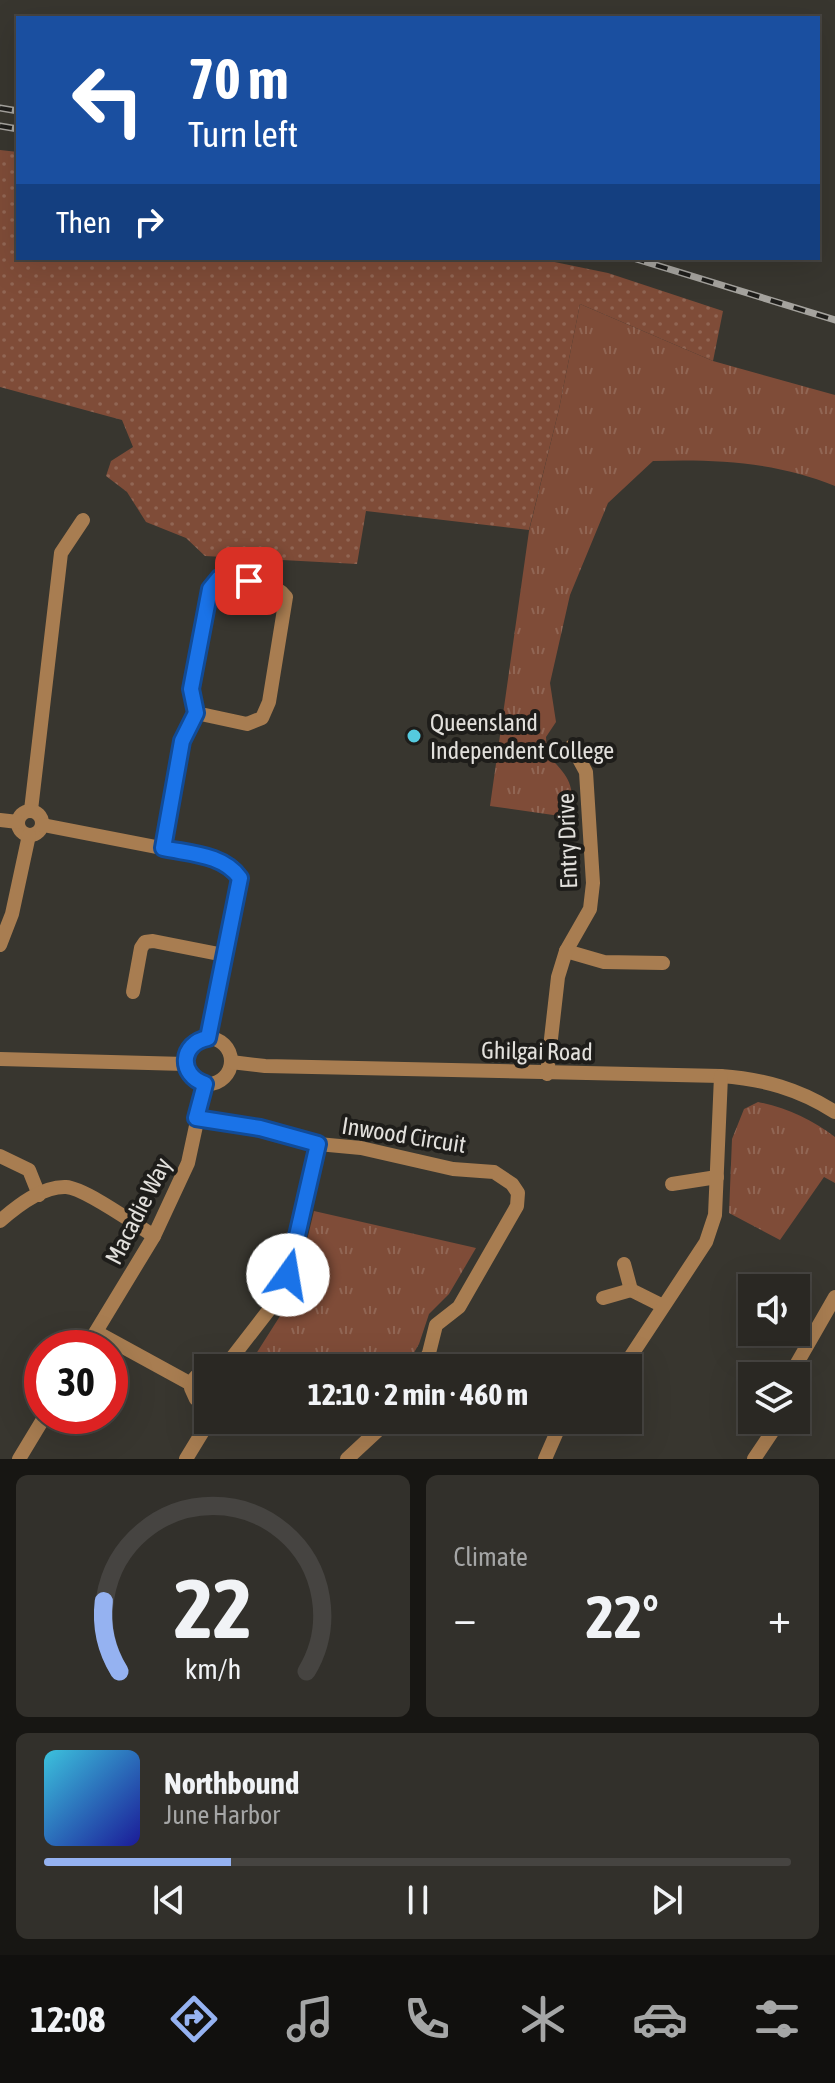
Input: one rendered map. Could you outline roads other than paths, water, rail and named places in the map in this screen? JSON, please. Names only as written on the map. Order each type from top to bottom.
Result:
[{"type":"street","points":[[31,810],[61,553],[83,520]]},
{"type":"street","points":[[163,848],[182,741],[196,713],[191,689],[210,589],[219,578],[280,589],[286,597],[269,702],[262,718],[247,724],[196,713]]},
{"type":"street","name":"Entry Drive","points":[[547,1074],[558,977],[566,951],[590,909],[593,883],[586,772],[572,746]]},
{"type":"street","points":[[31,810],[40,815],[43,825],[38,833],[29,835],[22,832],[18,822],[22,814],[31,810]]},
{"type":"street","points":[[0,820],[18,822]]},
{"type":"street","points":[[43,825],[218,859],[233,867],[240,878],[208,1038]]},
{"type":"street","points":[[0,945],[12,914],[29,835]]},
{"type":"street","points":[[133,992],[141,948],[145,942],[224,955]]},
{"type":"street","points":[[566,951],[604,962],[663,963]]},
{"type":"street","points":[[208,1038],[225,1046],[231,1062],[221,1080],[205,1084],[193,1079],[185,1064],[185,1056],[191,1045],[208,1038]]},
{"type":"street","points":[[0,1059],[185,1064]]},
{"type":"street","name":"Ghilgai Road","points":[[231,1062],[265,1066],[721,1076],[784,1086],[835,1112]]},
{"type":"street","points":[[632,1354],[706,1242],[715,1215],[721,1076]]},
{"type":"street","name":"Macadie Way","points":[[97,1330],[154,1236],[188,1163],[205,1084]]},
{"type":"street","name":"Inwood Circuit","points":[[235,1354],[279,1297],[288,1275],[318,1144],[361,1148],[453,1169],[494,1172],[512,1184],[518,1193],[517,1206],[459,1307],[436,1325],[428,1354]]},
{"type":"street","points":[[0,1156],[29,1170],[39,1195]]},
{"type":"street","points":[[672,1184],[717,1177]]},
{"type":"street","points":[[0,1221],[20,1204],[67,1187],[81,1192],[154,1236]]},
{"type":"street","points":[[624,1264],[631,1290]]},
{"type":"street","points":[[603,1298],[631,1290],[663,1306]]},
{"type":"street","points":[[798,1362],[835,1297]]},
{"type":"street","points":[[128,1350],[191,1384]]},
{"type":"street","points":[[194,1380],[191,1384],[194,1396]]},
{"type":"street","points":[[19,1459],[34,1434]]},
{"type":"street","points":[[186,1459],[201,1434]]},
{"type":"street","points":[[347,1459],[374,1434]]},
{"type":"street","points":[[545,1459],[554,1434]]},
{"type":"street","points":[[754,1459],[771,1434]]},
{"type":"lane","points":[[196,1118],[260,1128],[318,1144]]},
{"type":"railway","points":[[0,108],[16,111]]},
{"type":"railway","points":[[0,126],[16,129]]},
{"type":"railway","points":[[640,260],[835,320]]},
{"type":"place","name":"Queensland Independent College","points":[[414,736]]}]
